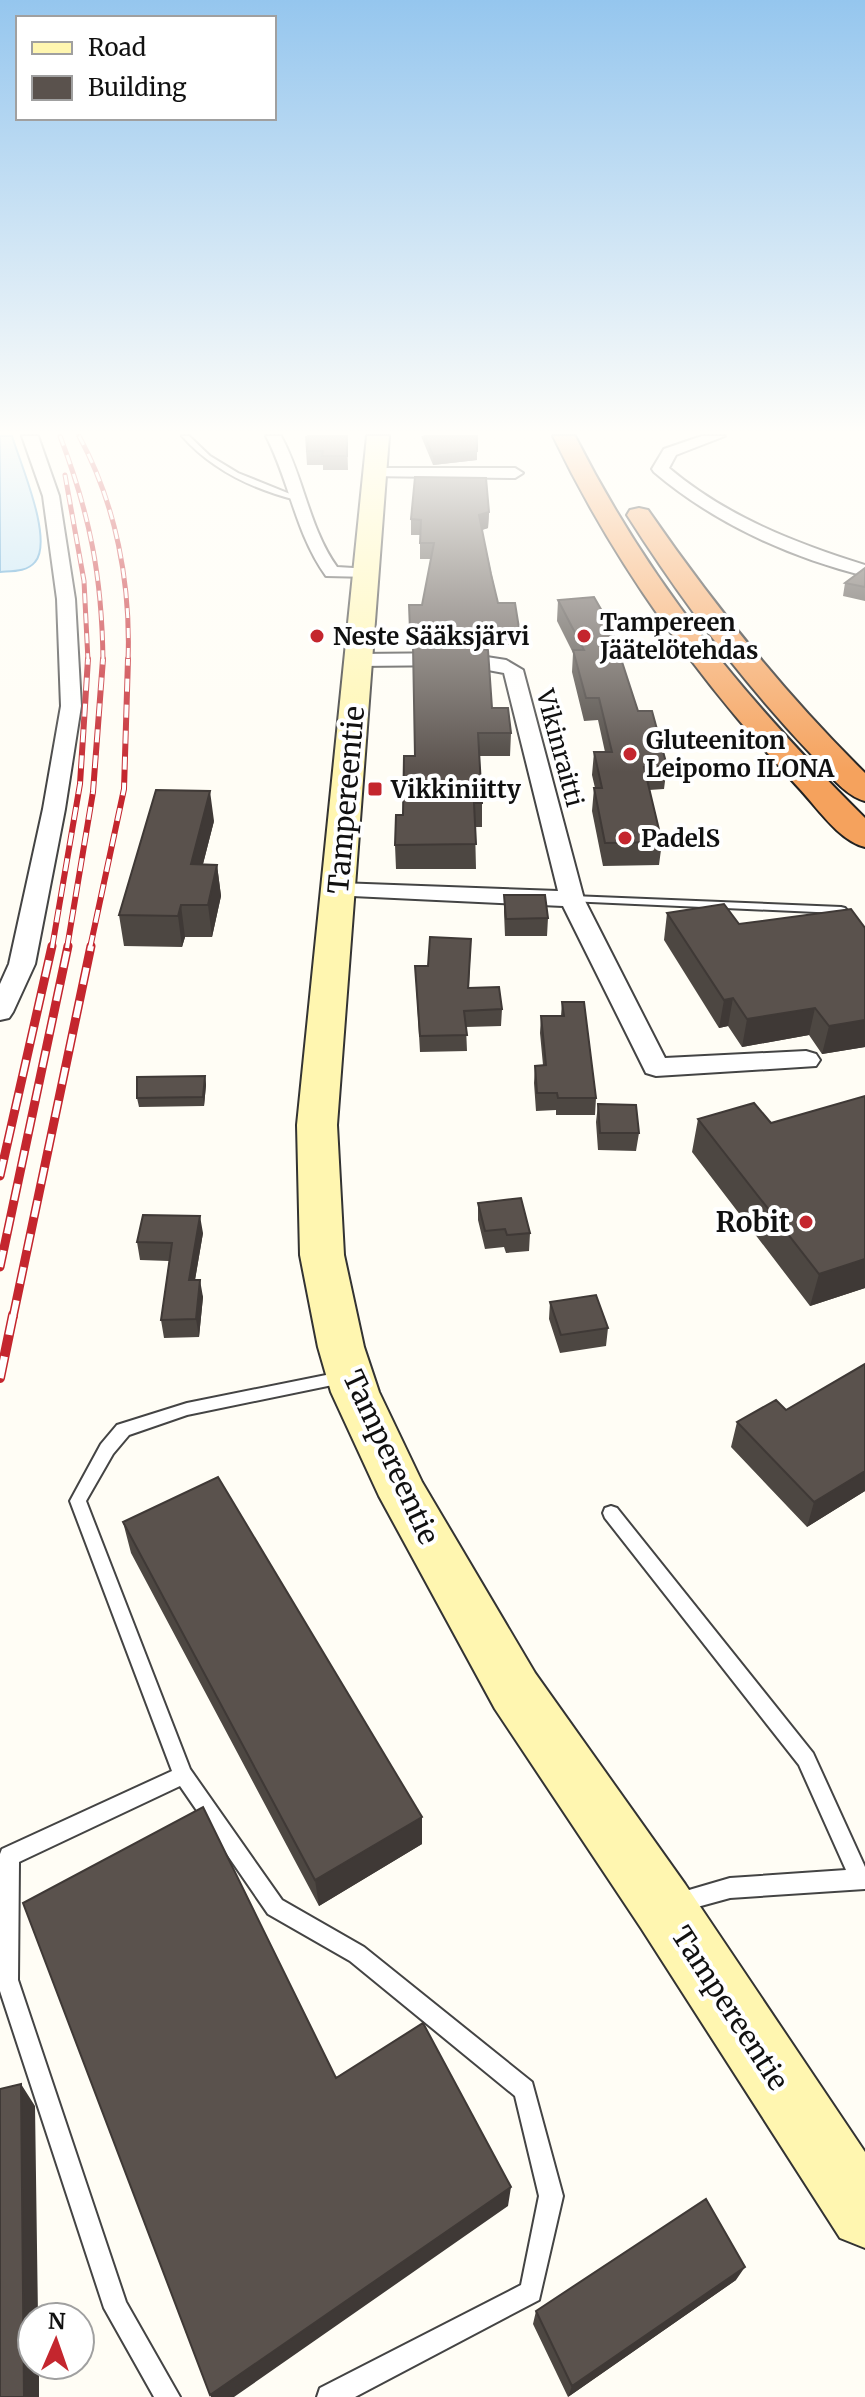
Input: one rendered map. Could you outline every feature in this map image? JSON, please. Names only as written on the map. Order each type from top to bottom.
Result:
[{"type":"highway","points":[[624,548],[681,632],[776,745],[865,837]]},
{"type":"highway","points":[[661,548],[720,630],[774,694],[865,791]]},
{"type":"main road","name":"Tampereentie","points":[[367,548],[316,1157],[322,1255],[341,1347],[350,1376],[404,1496],[515,1691],[663,1906],[865,2213]]},
{"type":"street","points":[[0,1012],[22,964],[54,809],[71,706],[66,599],[59,548]]},
{"type":"street","points":[[313,548],[332,572],[364,573]]},
{"type":"street","points":[[799,548],[865,571]]},
{"type":"street","name":"Vikinraitti","points":[[357,660],[478,661],[505,665],[513,670],[572,899]]},
{"type":"street","points":[[339,890],[572,899],[656,1067],[806,1060]]},
{"type":"lane","points":[[572,899],[841,910],[865,939]]},
{"type":"lane","points":[[329,2397],[531,2292],[551,2196],[524,2090],[357,1954],[275,1907],[183,1775],[78,1501],[107,1449],[123,1430],[187,1409],[350,1376]]},
{"type":"lane","points":[[611,1513],[806,1759],[863,1879],[730,1888],[663,1906]]},
{"type":"lane","points":[[168,2397],[116,2308],[4,1980],[9,1856],[183,1775]]},
{"type":"water","points":[[0,548],[40,548],[35,562],[28,568],[0,572]]},
{"type":"building","points":[[433,548],[486,548],[498,603],[515,603],[519,628],[486,628],[486,637],[461,633],[413,633],[413,629],[410,630],[409,605],[422,605]]},
{"type":"building","points":[[865,568],[865,587],[845,583]]},
{"type":"building","points":[[594,597],[610,625],[638,711],[652,711],[667,766],[644,767],[662,842],[605,843],[594,788],[602,788],[594,752],[612,752],[599,698],[586,698],[573,650],[584,650],[558,600]]},
{"type":"building","points":[[461,645],[488,650],[492,708],[508,708],[511,733],[478,733],[482,803],[474,803],[476,844],[395,845],[396,815],[403,815],[404,756],[415,756],[413,646]]},
{"type":"building","points":[[156,790],[210,791],[191,864],[217,865],[208,905],[181,905],[178,916],[119,915]]},
{"type":"building","points":[[504,895],[545,895],[548,918],[506,919]]},
{"type":"building","points":[[724,904],[739,924],[851,909],[865,928],[865,1020],[829,1026],[815,1008],[747,1019],[733,998],[724,1000],[667,913]]},
{"type":"building","points":[[430,937],[471,939],[468,988],[499,987],[502,1009],[464,1011],[467,1035],[420,1036],[415,966],[428,966]]},
{"type":"building","points":[[562,1002],[584,1002],[596,1098],[558,1098],[557,1093],[537,1093],[535,1066],[546,1065],[541,1016],[564,1016]]},
{"type":"building","points":[[205,1076],[203,1097],[137,1098],[137,1077]]},
{"type":"building","name":"Robit","points":[[865,1096],[865,1259],[819,1274],[698,1119],[754,1103],[771,1123]]},
{"type":"building","points":[[598,1104],[636,1105],[639,1133],[600,1133]]},
{"type":"building","points":[[521,1198],[530,1233],[507,1235],[505,1229],[485,1231],[478,1203]]},
{"type":"building","points":[[143,1215],[200,1216],[189,1280],[200,1280],[196,1319],[161,1320],[172,1243],[137,1242]]},
{"type":"building","points":[[596,1295],[608,1328],[561,1335],[550,1302]]},
{"type":"building","points":[[865,1364],[865,1471],[814,1502],[737,1422],[776,1400],[786,1410]]},
{"type":"building","points":[[218,1477],[422,1817],[315,1880],[123,1522]]},
{"type":"building","points":[[203,1807],[336,2078],[423,2023],[511,2187],[210,2395],[23,1903]]},
{"type":"building","points":[[21,2084],[23,2301],[16,2301],[16,2381],[24,2381],[24,2397],[0,2397],[0,2089]]},
{"type":"building","points":[[706,2199],[745,2267],[572,2386],[536,2311]]},
{"type":"railway","points":[[78,548],[84,581],[88,660]]},
{"type":"railway","points":[[92,548],[100,601],[103,660]]},
{"type":"railway","points":[[119,548],[127,603],[128,659]]},
{"type":"railway","points":[[90,948],[124,789],[128,659]]},
{"type":"railway","points":[[52,948],[80,784],[88,660]]},
{"type":"railway","points":[[67,948],[93,792],[103,660]]},
{"type":"railway","points":[[0,1176],[52,946]]},
{"type":"railway","points":[[0,1267],[68,946]]},
{"type":"railway","points":[[13,1317],[91,946]]},
{"type":"railway","points":[[0,1378],[13,1315]]},
{"type":"place","name":"Neste Sääksjärvi","points":[[317,636]]},
{"type":"place","name":"Tampereen Jäätelötehdas","points":[[584,636]]},
{"type":"place","name":"Gluteeniton Leipomo ILONA","points":[[630,754]]},
{"type":"place","name":"Vikkiniitty","points":[[375,789]]},
{"type":"place","name":"PadelS","points":[[625,838]]},
{"type":"place","name":"Robit","points":[[806,1222]]}]
